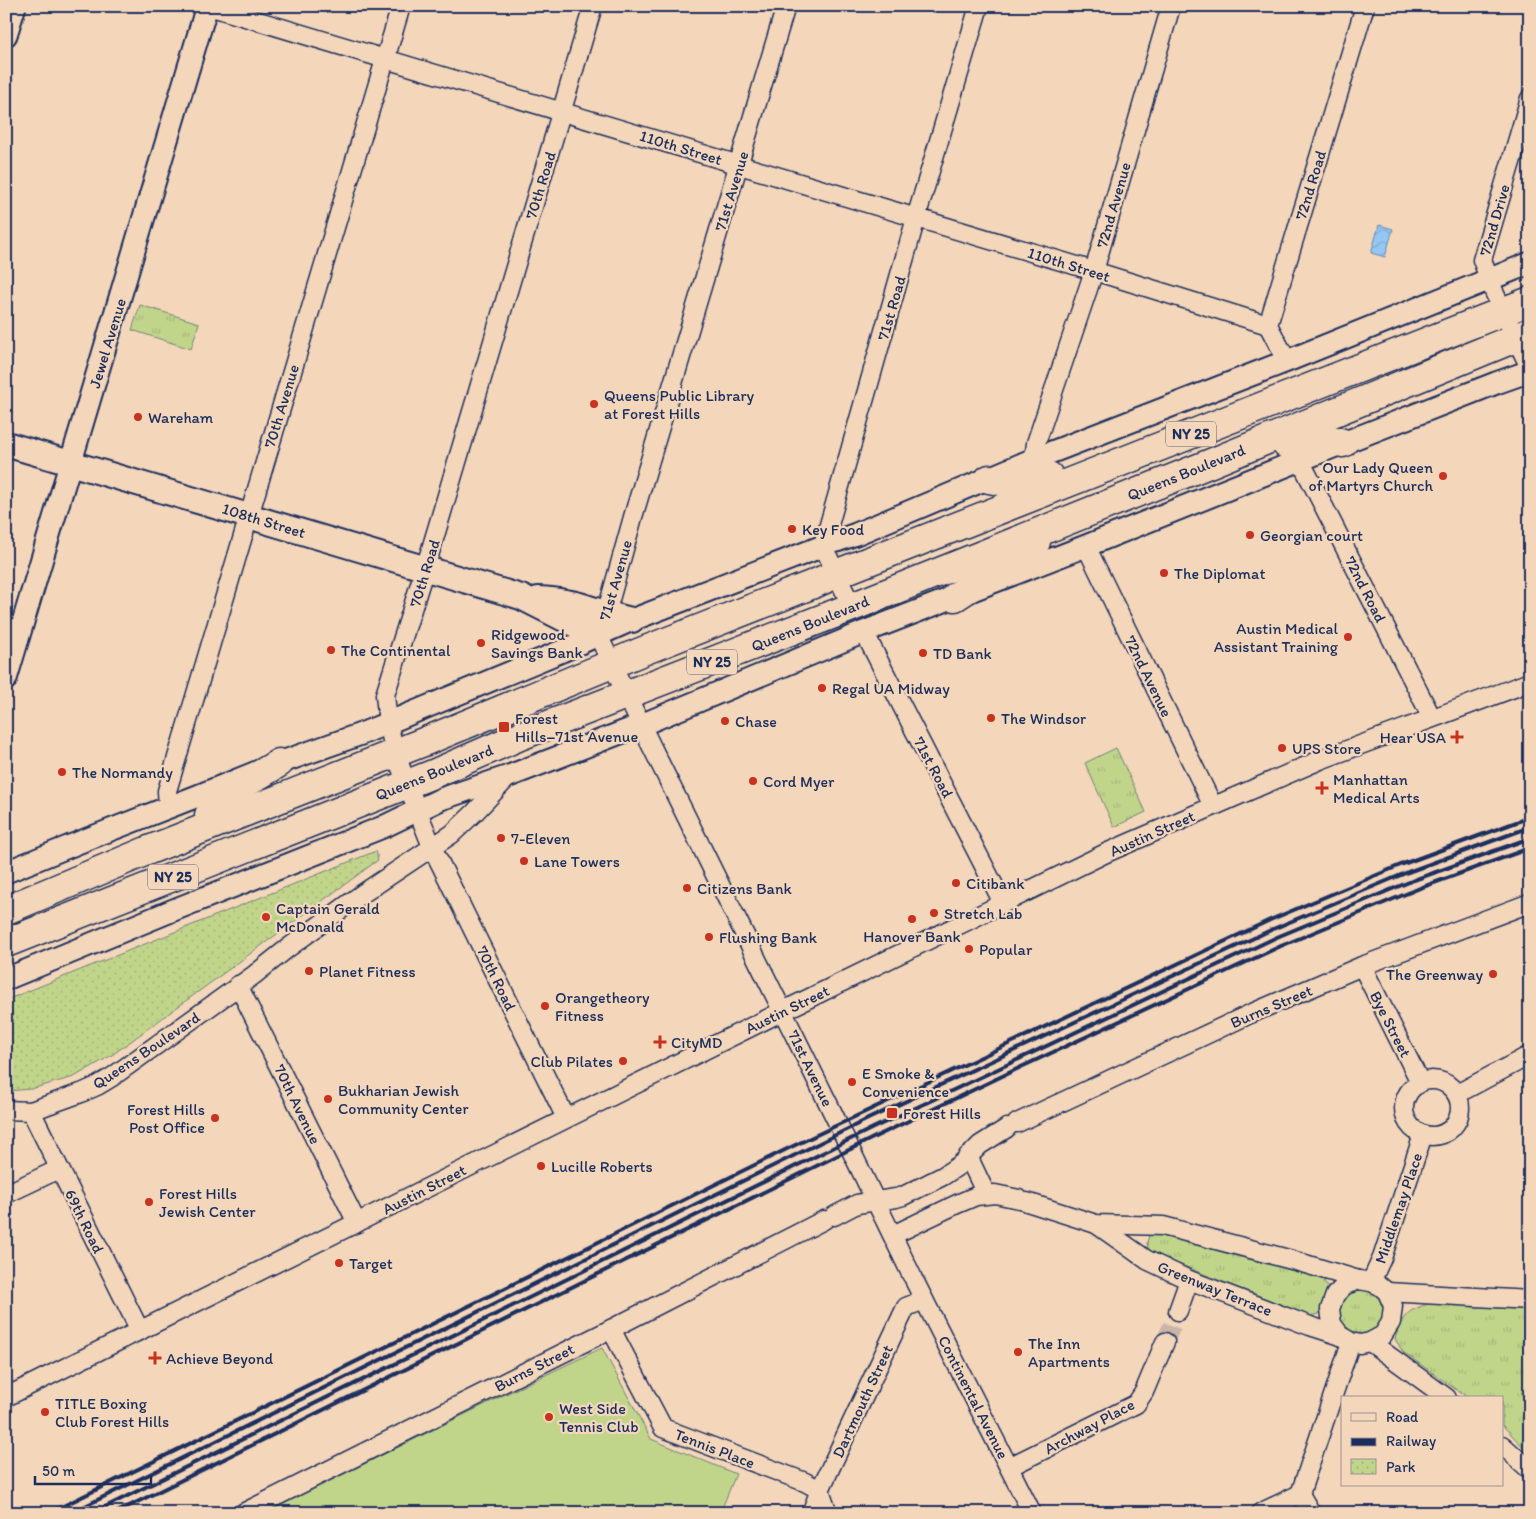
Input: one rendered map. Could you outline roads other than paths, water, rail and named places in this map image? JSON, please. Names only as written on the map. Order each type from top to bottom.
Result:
[{"type":"main road","name":"Queens Boulevard","points":[[6,910],[164,844],[395,753],[836,574],[1530,301]]},
{"type":"main road","name":"Queens Boulevard","points":[[6,944],[407,784],[520,736],[852,607],[1211,463],[1522,335]]},
{"type":"main road","points":[[1211,463],[1311,438],[1326,438],[1343,443]]},
{"type":"main road","name":"108th Street","points":[[6,444],[521,597],[578,626],[632,620]]},
{"type":"main road","points":[[989,479],[1022,485],[1092,461],[1157,447]]},
{"type":"main road","points":[[956,598],[975,584],[1000,573],[1010,562],[1066,521]]},
{"type":"main road","points":[[164,844],[238,796],[244,784],[279,763]]},
{"type":"street","points":[[6,35],[15,6]]},
{"type":"street","name":"110th Street","points":[[207,6],[739,164],[1268,325]]},
{"type":"street","name":"Jewel Avenue","points":[[6,679],[207,6]]},
{"type":"street","name":"70th Avenue","points":[[168,808],[167,791],[401,6]]},
{"type":"street","name":"70th Road","points":[[566,1118],[432,847],[395,753],[388,723],[385,695],[426,568],[593,6]]},
{"type":"street","name":"71st Avenue","points":[[786,6],[602,624],[612,664],[641,725],[893,1235]]},
{"type":"street","name":"71st Road","points":[[824,546],[916,218],[979,6]]},
{"type":"street","name":"72nd Avenue","points":[[1034,459],[1036,443],[1094,271],[1171,6]]},
{"type":"street","name":"72nd Road","points":[[1268,325],[1365,6]]},
{"type":"street","name":"72nd Drive","points":[[1530,98],[1482,260],[1488,279],[1503,312],[1522,335],[1530,370]]},
{"type":"street","points":[[632,620],[856,534],[1034,459],[1530,263]]},
{"type":"street","points":[[1268,325],[1286,361]]},
{"type":"street","name":"Queens Boulevard","points":[[6,979],[383,828],[441,799],[509,776],[641,725],[864,632],[956,598],[1530,370]]},
{"type":"street","name":"72nd Road","points":[[1300,460],[1432,718]]},
{"type":"street","points":[[824,546],[852,607]]},
{"type":"street","name":"72nd Avenue","points":[[1086,546],[1213,806]]},
{"type":"street","points":[[6,872],[279,763],[388,723],[602,624]]},
{"type":"street","name":"71st Road","points":[[864,632],[1003,903]]},
{"type":"street","name":"Austin Street","points":[[6,1397],[566,1118],[1106,853],[1320,760],[1530,682]]},
{"type":"street","name":"Queens Boulevard","points":[[6,1110],[32,1111],[97,1086],[112,1077],[362,894],[458,828],[509,776]]},
{"type":"street","name":"Burns Street","points":[[244,1513],[857,1204],[903,1196],[953,1170],[980,1145],[1012,1125],[1189,1042],[1362,966],[1530,903]]},
{"type":"street","name":"Bye Street","points":[[1362,966],[1420,1082]]},
{"type":"street","name":"70th Avenue","points":[[238,985],[358,1223]]},
{"type":"street","points":[[1457,1094],[1530,1055]]},
{"type":"street","points":[[1430,1080],[1441,1081],[1450,1086],[1457,1094],[1460,1105],[1459,1116],[1454,1126],[1445,1133],[1434,1136],[1423,1135],[1412,1127],[1405,1116],[1404,1103],[1410,1090],[1420,1082],[1430,1080]]},
{"type":"street","name":"69th Road","points":[[32,1111],[140,1331]]},
{"type":"street","name":"Middlemay Place","points":[[1365,1281],[1382,1258],[1423,1135]]},
{"type":"street","points":[[893,1235],[967,1200],[986,1194],[968,1156]]},
{"type":"street","points":[[6,1194],[59,1169]]},
{"type":"street","name":"Greenway Terrace","points":[[986,1194],[1007,1195],[1096,1224],[1163,1226],[1365,1281]]},
{"type":"street","name":"Greenway Terrace","points":[[1096,1224],[1147,1260],[1189,1280],[1346,1339]]},
{"type":"street","name":"Continental Avenue","points":[[893,1235],[1032,1513]]},
{"type":"street","points":[[1178,1311],[1189,1280]]},
{"type":"street","points":[[1365,1281],[1380,1286],[1387,1292],[1393,1306],[1391,1322],[1383,1335],[1370,1342],[1360,1344],[1346,1339],[1332,1324],[1330,1309],[1335,1295],[1345,1285],[1365,1281]]},
{"type":"street","points":[[1387,1292],[1530,1300]]},
{"type":"street","name":"Dartmouth Street","points":[[810,1513],[906,1307],[924,1300]]},
{"type":"street","name":"Tennis Place","points":[[611,1329],[663,1428],[805,1482],[820,1490]]},
{"type":"street","points":[[1311,1513],[1300,1494],[1346,1339]]},
{"type":"street","name":"Archway Place","points":[[1009,1467],[1136,1404],[1144,1392],[1165,1342]]},
{"type":"street","points":[[1370,1342],[1444,1396]]},
{"type":"street","points":[[1504,1446],[1530,1470]]},
{"type":"street","points":[[820,1490],[828,1513]]},
{"type":"street","points":[[1260,1513],[1300,1494]]},
{"type":"water","points":[[1379,225],[1393,229],[1385,257],[1371,253]]},
{"type":"tunnel","points":[[1165,1342],[1178,1311]]},
{"type":"railway","points":[[49,1513],[789,1148],[1270,920],[1403,864],[1530,817]]},
{"type":"railway","points":[[71,1513],[868,1119],[1273,929],[1408,872],[1530,827]]},
{"type":"railway","points":[[93,1513],[873,1128],[1277,937],[1414,880],[1530,838]]},
{"type":"railway","points":[[115,1513],[877,1136],[1019,1068],[1281,946],[1420,888],[1530,848]]},
{"type":"place","name":"Queens Public Library at Forest Hills","points":[[594,404]]},
{"type":"place","name":"Wareham","points":[[138,417]]},
{"type":"place","name":"Our Lady Queen of Martyrs Church","points":[[1443,476]]},
{"type":"place","name":"Key Food","points":[[792,529]]},
{"type":"place","name":"Georgian court","points":[[1250,535]]},
{"type":"place","name":"The Diplomat","points":[[1164,573]]},
{"type":"place","name":"Austin Medical Assistant Training","points":[[1348,637]]},
{"type":"place","name":"Ridgewood Savings Bank","points":[[481,643]]},
{"type":"place","name":"The Continental","points":[[331,650]]},
{"type":"place","name":"TD Bank","points":[[923,653]]},
{"type":"place","name":"Regal UA Midway","points":[[822,688]]},
{"type":"place","name":"The Windsor","points":[[991,718]]},
{"type":"place","name":"Chase","points":[[725,721]]},
{"type":"place","name":"Forest Hills–71st Avenue","points":[[504,727]]},
{"type":"place","name":"Hear USA","points":[[1457,737]]},
{"type":"place","name":"UPS Store","points":[[1282,748]]},
{"type":"place","name":"The Normandy","points":[[62,772]]},
{"type":"place","name":"Cord Myer","points":[[753,781]]},
{"type":"place","name":"Manhattan Medical Arts","points":[[1322,788]]},
{"type":"place","name":"7-Eleven","points":[[501,838]]},
{"type":"place","name":"Lane Towers","points":[[524,861]]},
{"type":"place","name":"Citibank","points":[[956,883]]},
{"type":"place","name":"Citizens Bank","points":[[687,888]]},
{"type":"place","name":"Stretch Lab","points":[[934,913]]},
{"type":"place","name":"Captain Gerald McDonald","points":[[266,917]]},
{"type":"place","name":"Hanover Bank","points":[[912,919]]},
{"type":"place","name":"Flushing Bank","points":[[709,937]]},
{"type":"place","name":"Popular","points":[[969,949]]},
{"type":"place","name":"Planet Fitness","points":[[309,971]]},
{"type":"place","name":"The Greenway","points":[[1493,974]]},
{"type":"place","name":"Orangetheory Fitness","points":[[545,1006]]},
{"type":"place","name":"CityMD","points":[[660,1042]]},
{"type":"place","name":"Club Pilates","points":[[623,1061]]},
{"type":"place","name":"E Smoke & Convenience","points":[[852,1082]]},
{"type":"place","name":"Bukharian Jewish Community Center","points":[[328,1099]]},
{"type":"place","name":"Forest Hills","points":[[892,1113]]},
{"type":"place","name":"Forest Hills Post Office","points":[[215,1118]]},
{"type":"place","name":"Lucille Roberts","points":[[541,1166]]},
{"type":"place","name":"Forest Hills Jewish Center","points":[[149,1202]]},
{"type":"place","name":"Target","points":[[339,1263]]},
{"type":"place","name":"The Inn Apartments","points":[[1018,1352]]},
{"type":"place","name":"Achieve Beyond","points":[[155,1358]]},
{"type":"place","name":"TITLE Boxing Club Forest Hills","points":[[45,1412]]},
{"type":"place","name":"West Side Tennis Club","points":[[549,1417]]}]
